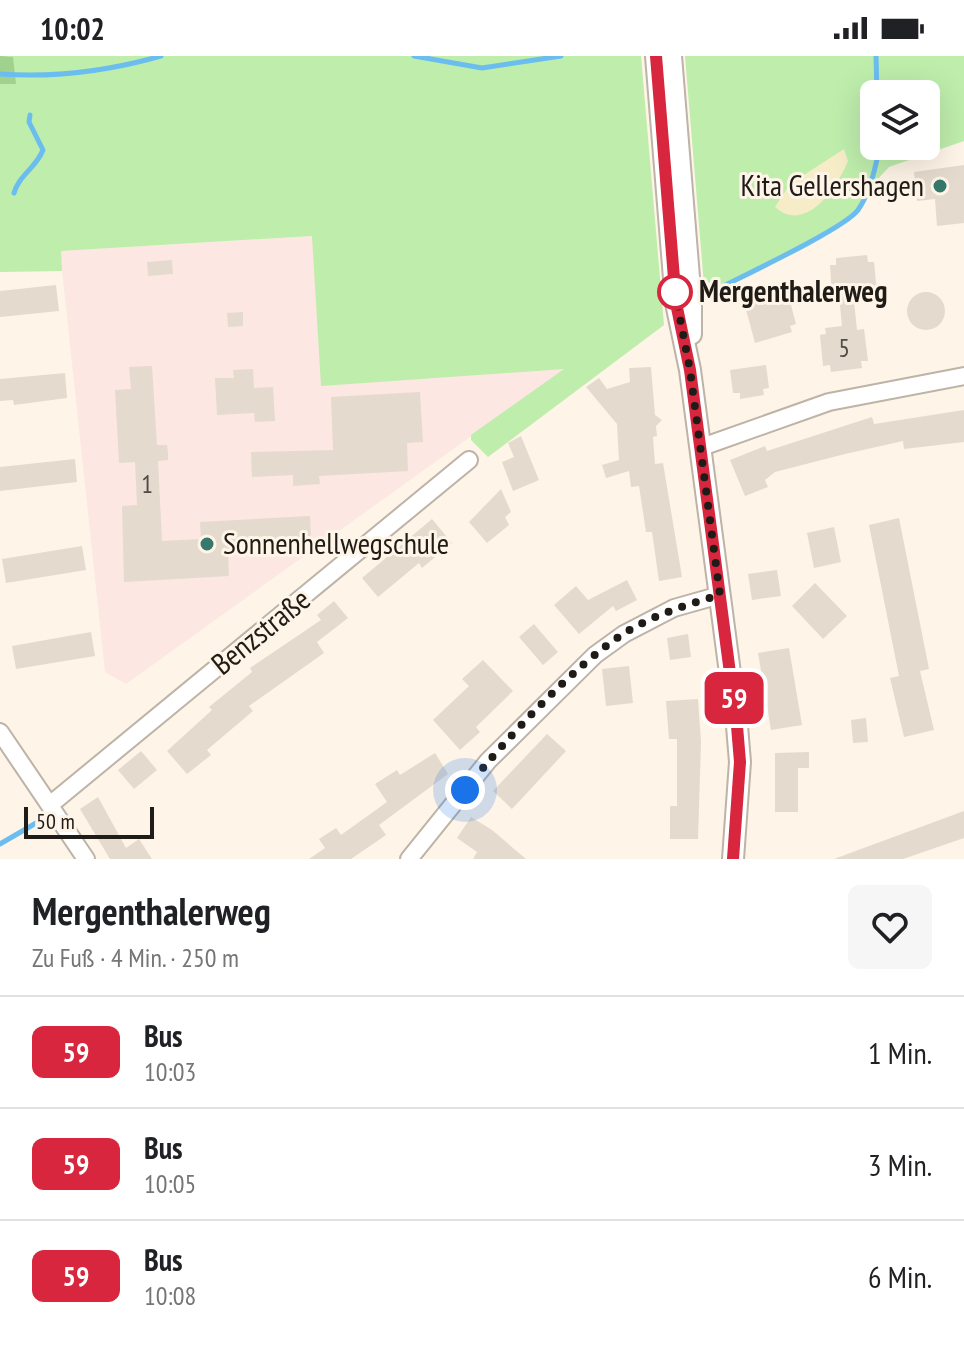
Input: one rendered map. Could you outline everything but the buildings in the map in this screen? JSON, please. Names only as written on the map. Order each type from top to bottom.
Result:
[{"type":"street","points":[[656,56],[676,303],[690,370],[740,762],[733,859]]},
{"type":"street","points":[[671,56],[691,302],[690,370]]},
{"type":"street","points":[[699,448],[829,402],[964,376]]},
{"type":"street","name":"Benzstraße","points":[[51,804],[469,460]]},
{"type":"street","points":[[409,859],[488,761],[595,655],[624,634],[674,608],[720,595]]},
{"type":"street","points":[[0,732],[86,859]]},
{"type":"shaded area","name":"Sonnenhellwegschule","points":[[313,236],[566,368],[126,684],[105,672],[60,251]]},
{"type":"green space","points":[[0,56],[641,56],[664,325],[488,457],[471,440],[471,435],[564,369],[321,386],[312,236],[61,251],[62,271],[0,272]]},
{"type":"green space","points":[[0,56],[13,57],[16,84],[0,84]]},
{"type":"green space","points":[[685,56],[964,56],[964,141],[940,149],[940,80],[860,80],[860,160],[909,160],[889,167],[877,180],[858,212],[835,230],[705,297]]},
{"type":"sand","points":[[844,149],[848,161],[837,183],[819,204],[798,215],[787,214],[775,207],[790,184]]},
{"type":"waterway","points":[[0,74],[81,72],[161,56]]},
{"type":"waterway","points":[[414,56],[482,68],[561,56]]},
{"type":"waterway","points":[[876,56],[877,80]]},
{"type":"waterway","points":[[14,193],[43,150],[29,122],[30,115]]},
{"type":"waterway","points":[[712,292],[849,218],[858,210],[866,195],[877,160]]},
{"type":"waterway","points":[[0,844],[43,819]]},
{"type":"bus line","name":"59","points":[[656,56],[676,303],[690,370],[737,726],[740,762],[733,859]]},
{"type":"place","name":"Kita Gellershagen","points":[[940,186]]},
{"type":"place","name":"Mergenthalerweg","points":[[675,292]]},
{"type":"place","name":"Sonnenhellwegschule","points":[[207,544]]},
{"type":"route","points":[[465,790],[488,761],[595,655],[624,634],[674,608],[720,595],[690,370],[675,292]]}]
